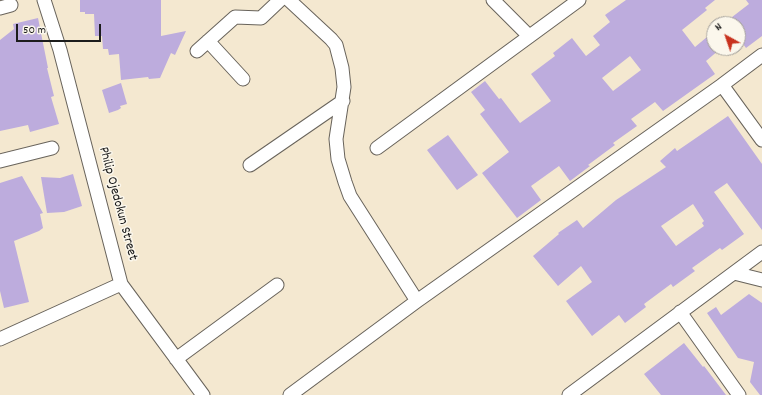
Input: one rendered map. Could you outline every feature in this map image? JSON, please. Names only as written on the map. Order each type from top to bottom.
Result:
[{"type":"street","name":"Philip Ojedokun Street","points":[[44,0],[60,50],[121,284],[203,395]]},
{"type":"street","points":[[197,51],[235,17],[261,18],[280,0]]},
{"type":"street","points":[[289,0],[336,45],[344,87],[336,139],[338,159],[345,182],[350,196],[418,300]]},
{"type":"street","points":[[493,0],[529,36]]},
{"type":"street","points":[[376,148],[579,0]]},
{"type":"street","points":[[208,41],[243,79]]},
{"type":"street","points":[[290,395],[418,300],[722,85],[762,55]]},
{"type":"street","points":[[722,85],[762,140]]},
{"type":"street","points":[[250,165],[343,100]]},
{"type":"street","points":[[0,161],[52,148]]},
{"type":"street","points":[[569,395],[762,252]]},
{"type":"street","points":[[734,273],[762,280]]},
{"type":"street","points":[[0,339],[121,284]]},
{"type":"street","points":[[176,359],[277,284]]},
{"type":"street","points":[[680,312],[739,395]]},
{"type":"building","points":[[80,0],[161,0],[161,36],[186,31],[175,55],[171,53],[160,78],[149,79],[148,77],[121,80],[119,54],[109,55],[108,49],[103,49],[102,36],[95,36],[94,14],[85,14],[85,12],[80,12]]},
{"type":"building","points":[[626,0],[715,0],[705,8],[707,10],[682,30],[695,47],[706,38],[706,56],[712,56],[706,61],[715,74],[663,111],[655,102],[631,119],[637,126],[613,143],[615,145],[588,165],[590,166],[570,181],[559,166],[531,186],[541,200],[517,218],[482,173],[509,152],[480,114],[485,110],[471,92],[485,81],[499,99],[501,98],[520,123],[551,101],[531,74],[555,56],[553,53],[572,38],[586,56],[600,45],[593,36],[610,22],[605,15]],"holes":[[[630,56],[641,70],[613,91],[602,78]]]},
{"type":"building","points":[[746,0],[762,0],[762,36],[746,48],[746,16],[733,16],[749,4]]},
{"type":"building","points":[[38,18],[47,68],[54,96],[51,97],[59,124],[30,132],[28,125],[0,131],[0,40],[14,29],[13,24]]},
{"type":"building","points":[[121,83],[127,104],[120,106],[121,108],[118,110],[109,113],[102,90]]},
{"type":"building","points":[[728,116],[762,164],[762,230],[727,183],[714,192],[744,234],[722,250],[720,248],[692,268],[695,271],[673,287],[671,284],[644,304],[646,307],[625,323],[619,315],[592,336],[566,301],[592,282],[581,266],[558,286],[533,256],[559,234],[558,233],[577,220],[583,228],[616,200],[666,167],[660,161],[675,148],[677,151]],"holes":[[[693,204],[704,221],[702,223],[704,226],[676,246],[661,226]]]},
{"type":"building","points":[[448,135],[478,175],[457,190],[427,150]]},
{"type":"building","points":[[73,174],[82,206],[64,212],[47,213],[41,177],[60,178]]},
{"type":"building","points":[[22,176],[43,213],[40,214],[43,228],[14,241],[29,302],[4,308],[0,291],[0,183]]},
{"type":"building","points":[[749,294],[762,303],[762,395],[760,395],[750,382],[754,362],[738,358],[707,313],[716,307],[721,315]]},
{"type":"building","points":[[684,343],[726,395],[661,395],[644,374]]}]
